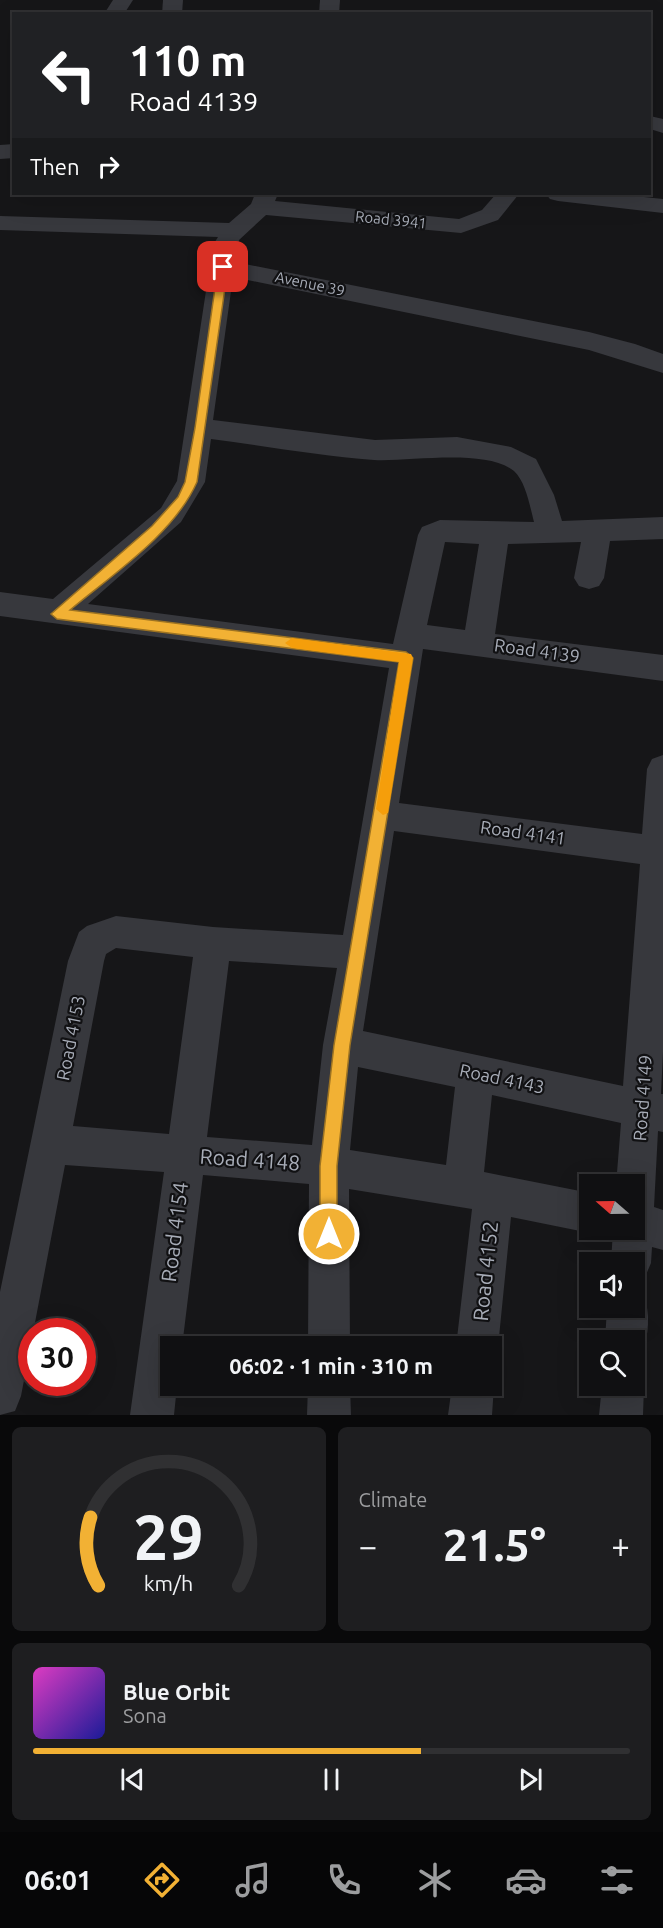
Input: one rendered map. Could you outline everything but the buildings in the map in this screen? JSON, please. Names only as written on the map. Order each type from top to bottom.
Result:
[{"type":"street","name":"Road 3941","points":[[264,200],[461,225],[490,215],[507,195]]},
{"type":"street","points":[[567,195],[663,206]]},
{"type":"street","points":[[57,614],[171,515],[191,482],[225,244],[234,230],[264,200]]},
{"type":"street","points":[[0,223],[234,230]]},
{"type":"street","name":"Avenue 39","points":[[223,267],[590,341],[626,350],[663,364]]},
{"type":"street","points":[[200,428],[375,450],[457,447],[511,457],[526,466],[540,495],[551,532]]},
{"type":"street","points":[[329,1336],[329,1166],[342,1045],[408,646],[432,535],[440,531],[495,534],[663,528]]},
{"type":"street","points":[[590,578],[597,530]]},
{"type":"street","points":[[478,643],[495,534]]},
{"type":"street","name":"Road 4139","points":[[0,604],[57,614],[408,646],[478,643],[663,668]]},
{"type":"street","name":"Road 4149","points":[[641,1174],[653,1111],[663,769]]},
{"type":"street","name":"Road 4141","points":[[382,814],[660,852]]},
{"type":"street","name":"Road 4153","points":[[0,1396],[86,961],[92,944],[99,938],[116,932],[213,943],[356,953]]},
{"type":"street","name":"Road 4154","points":[[152,1415],[213,943]]},
{"type":"street","name":"Road 4143","points":[[342,1045],[653,1111]]},
{"type":"street","name":"Road 4152","points":[[475,1073],[478,1191],[477,1336]]},
{"type":"street","name":"Road 4148","points":[[50,1144],[329,1166],[579,1211]]},
{"type":"street","points":[[645,1225],[663,1230]]},
{"type":"street","points":[[329,1396],[329,1415]]},
{"type":"street","points":[[470,1415],[472,1396]]},
{"type":"street","points":[[621,1415],[622,1396]]},
{"type":"slow traffic","points":[[292,643],[406,658],[383,809]]},
{"type":"route","points":[[223,267],[191,482],[183,499],[156,530],[57,614],[406,658],[342,1045],[329,1166],[329,1234]]}]
